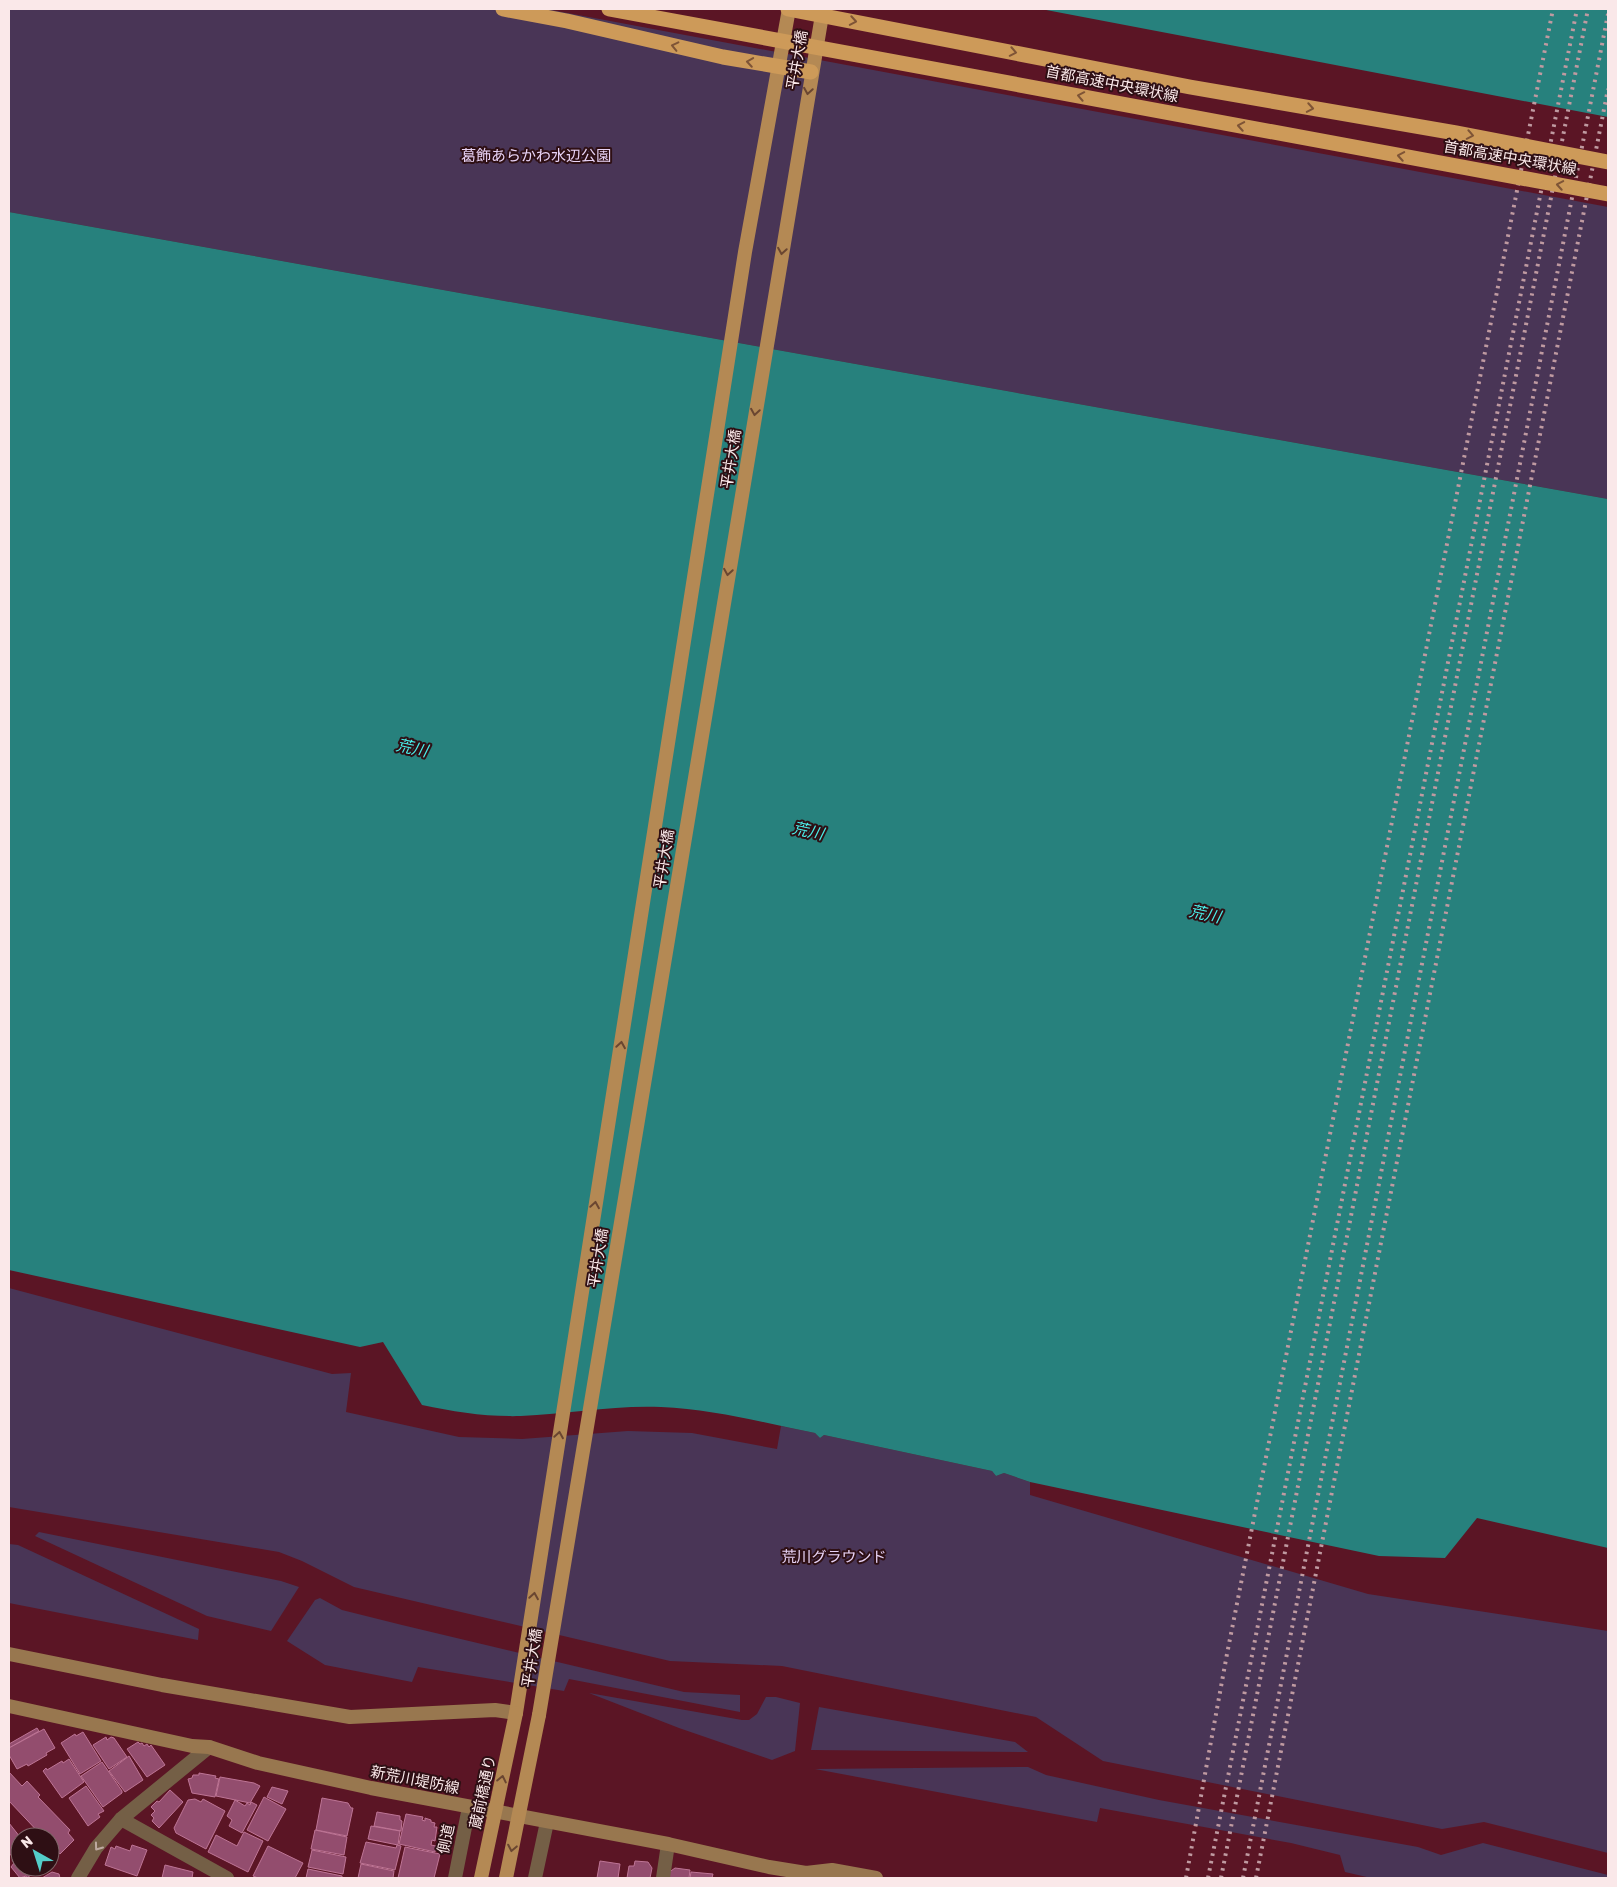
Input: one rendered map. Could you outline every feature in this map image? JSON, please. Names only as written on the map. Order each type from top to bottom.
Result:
[{"type":"highway","points":[[503,9],[567,21],[723,57],[811,72]]},
{"type":"highway","name":"首都高速中央環状線","points":[[609,9],[1608,194]]},
{"type":"highway","name":"首都高速中央環状線","points":[[788,9],[1190,87],[1456,133],[1608,162]]},
{"type":"main road","name":"平井大橋","points":[[516,1713],[745,252],[788,9]]},
{"type":"main road","name":"平井大橋","points":[[506,1878],[539,1714],[823,9]]},
{"type":"main road","points":[[9,1654],[162,1685],[350,1717],[495,1710],[516,1713]]},
{"type":"main road","name":"新荒川堤防線","points":[[9,1706],[192,1746],[208,1747],[258,1763],[469,1807],[668,1844],[769,1867],[806,1873],[832,1870],[876,1878]]},
{"type":"main road","name":"蔵前橋通り","points":[[481,1878],[516,1713]]},
{"type":"street","points":[[78,1878],[96,1848],[121,1819],[208,1747]]},
{"type":"street","name":"側道","points":[[455,1878],[469,1807]]},
{"type":"street","points":[[121,1819],[224,1878]]},
{"type":"street","points":[[535,1878],[547,1822]]},
{"type":"street","points":[[663,1878],[668,1844]]},
{"type":"green space","name":"葛飾あらかわ水辺公園","points":[[9,9],[546,9],[1608,207],[1608,499],[9,212]]},
{"type":"green space","name":"荒川グラウンド","points":[[9,1288],[332,1374],[351,1373],[346,1412],[459,1437],[522,1439],[628,1431],[692,1433],[777,1449],[781,1426],[815,1433],[820,1438],[824,1435],[992,1471],[996,1476],[1004,1473],[1030,1482],[1030,1495],[1368,1594],[1608,1631],[1608,1853],[1484,1822],[1442,1829],[1103,1761],[1036,1717],[782,1666],[670,1661],[354,1587],[302,1561],[279,1552],[9,1507]]},
{"type":"green space","points":[[39,1532],[281,1581],[299,1587],[271,1631],[207,1616],[35,1536]]},
{"type":"green space","points":[[9,1544],[18,1545],[199,1629],[198,1640],[9,1603]]},
{"type":"green space","points":[[320,1598],[342,1610],[684,1692],[740,1695],[740,1712],[569,1679],[564,1691],[418,1667],[412,1682],[325,1665],[287,1641],[315,1600]]},
{"type":"green space","points":[[589,1693],[742,1720],[749,1720],[757,1714],[766,1697],[776,1697],[800,1703],[795,1751],[772,1760],[679,1728]]},
{"type":"green space","points":[[819,1707],[1015,1742],[1028,1752],[811,1750]]},
{"type":"green space","points":[[1028,1767],[1046,1775],[1159,1800],[1418,1847],[1441,1855],[1483,1843],[1608,1875],[1608,1878],[1371,1878],[1345,1872],[1340,1855],[1291,1843],[1100,1808],[1097,1822],[815,1769]]},
{"type":"water","points":[[1041,9],[1608,9],[1608,117]]},
{"type":"water","name":"荒川","points":[[9,212],[1608,499],[1608,1548],[1477,1518],[1445,1558],[1379,1556],[1030,1482],[1004,1473],[996,1476],[992,1471],[824,1435],[820,1438],[815,1433],[700,1410],[661,1407],[608,1408],[508,1416],[447,1410],[422,1405],[383,1342],[360,1347],[9,1270]]},
{"type":"building","points":[[37,1728],[39,1731],[9,1748],[9,1744]]},
{"type":"building","points":[[44,1729],[55,1748],[28,1766],[27,1764],[17,1769],[9,1755],[9,1748]]},
{"type":"building","points":[[83,1732],[101,1761],[80,1774],[61,1743],[75,1734],[76,1736]]},
{"type":"building","points":[[106,1737],[107,1740],[111,1737],[114,1738],[127,1757],[109,1769],[93,1745]]},
{"type":"building","points":[[138,1742],[144,1746],[147,1744],[149,1747],[151,1745],[165,1765],[147,1777],[127,1749]]},
{"type":"building","points":[[129,1756],[143,1780],[125,1792],[109,1771]]},
{"type":"building","points":[[69,1759],[84,1782],[62,1798],[43,1771]]},
{"type":"building","points":[[102,1762],[122,1791],[122,1793],[103,1807],[81,1776]]},
{"type":"building","points":[[9,1772],[22,1786],[27,1781],[40,1795],[38,1797],[70,1830],[68,1833],[74,1840],[60,1854],[60,1827],[34,1827],[9,1801]]},
{"type":"building","points":[[199,1773],[216,1776],[215,1778],[219,1779],[215,1797],[192,1793],[188,1779],[192,1778],[193,1775],[199,1775]]},
{"type":"building","points":[[220,1777],[254,1783],[260,1786],[250,1803],[216,1796]]},
{"type":"building","points":[[86,1786],[104,1811],[98,1814],[100,1817],[88,1826],[69,1798]]},
{"type":"building","points":[[272,1787],[288,1791],[282,1804],[267,1797]]},
{"type":"building","points":[[170,1790],[183,1802],[159,1828],[152,1821],[154,1818],[151,1815],[155,1811],[151,1807],[157,1801],[159,1802]]},
{"type":"building","points":[[264,1797],[286,1809],[268,1841],[247,1830]]},
{"type":"building","points":[[322,1798],[348,1803],[353,1808],[347,1836],[316,1830]]},
{"type":"building","points":[[195,1799],[201,1802],[203,1799],[225,1811],[206,1849],[176,1833],[174,1828],[188,1800]]},
{"type":"building","points":[[235,1800],[245,1806],[247,1803],[250,1805],[251,1802],[257,1805],[242,1833],[229,1826],[232,1820],[227,1816]]},
{"type":"building","points":[[377,1812],[400,1816],[402,1821],[401,1831],[374,1826]]},
{"type":"building","points":[[406,1814],[423,1817],[422,1820],[425,1821],[425,1818],[435,1823],[434,1827],[437,1827],[435,1841],[432,1840],[431,1845],[436,1846],[435,1852],[399,1844]]},
{"type":"building","points":[[9,1823],[12,1827],[10,1827],[9,1856]]},
{"type":"building","points":[[371,1826],[400,1831],[398,1845],[368,1839]]},
{"type":"building","points":[[315,1830],[347,1837],[344,1855],[311,1849]]},
{"type":"building","points":[[244,1832],[263,1841],[248,1872],[208,1852],[216,1835],[237,1846]]},
{"type":"building","points":[[366,1842],[396,1848],[397,1845],[401,1846],[395,1870],[360,1863]]},
{"type":"building","points":[[132,1845],[147,1850],[137,1876],[105,1865],[111,1847],[115,1849],[116,1846],[130,1851]]},
{"type":"building","points":[[268,1846],[303,1863],[295,1878],[258,1878],[253,1876]]},
{"type":"building","points":[[405,1847],[440,1854],[434,1878],[398,1878]]},
{"type":"building","points":[[312,1850],[346,1857],[343,1874],[308,1867]]},
{"type":"building","points":[[600,1861],[620,1864],[618,1878],[597,1878]]},
{"type":"building","points":[[635,1861],[648,1862],[652,1868],[650,1878],[627,1878],[629,1866],[634,1866]]},
{"type":"building","points":[[361,1864],[394,1871],[393,1878],[358,1878]]},
{"type":"building","points":[[165,1865],[193,1872],[192,1878],[162,1878]]},
{"type":"building","points":[[675,1868],[690,1870],[689,1878],[667,1878],[668,1873]]},
{"type":"building","points":[[308,1869],[342,1876],[342,1878],[306,1878]]},
{"type":"building","points":[[691,1872],[713,1874],[712,1878],[690,1878]]},
{"type":"building","points":[[60,1877],[60,1878],[42,1878]]},
{"type":"railway","points":[[1186,1878],[1227,1654],[1553,9]]},
{"type":"railway","points":[[1208,1878],[1577,9]]},
{"type":"railway","points":[[1221,1878],[1588,9]]},
{"type":"railway","points":[[1243,1878],[1608,14]]},
{"type":"railway","points":[[1256,1878],[1608,89]]}]
